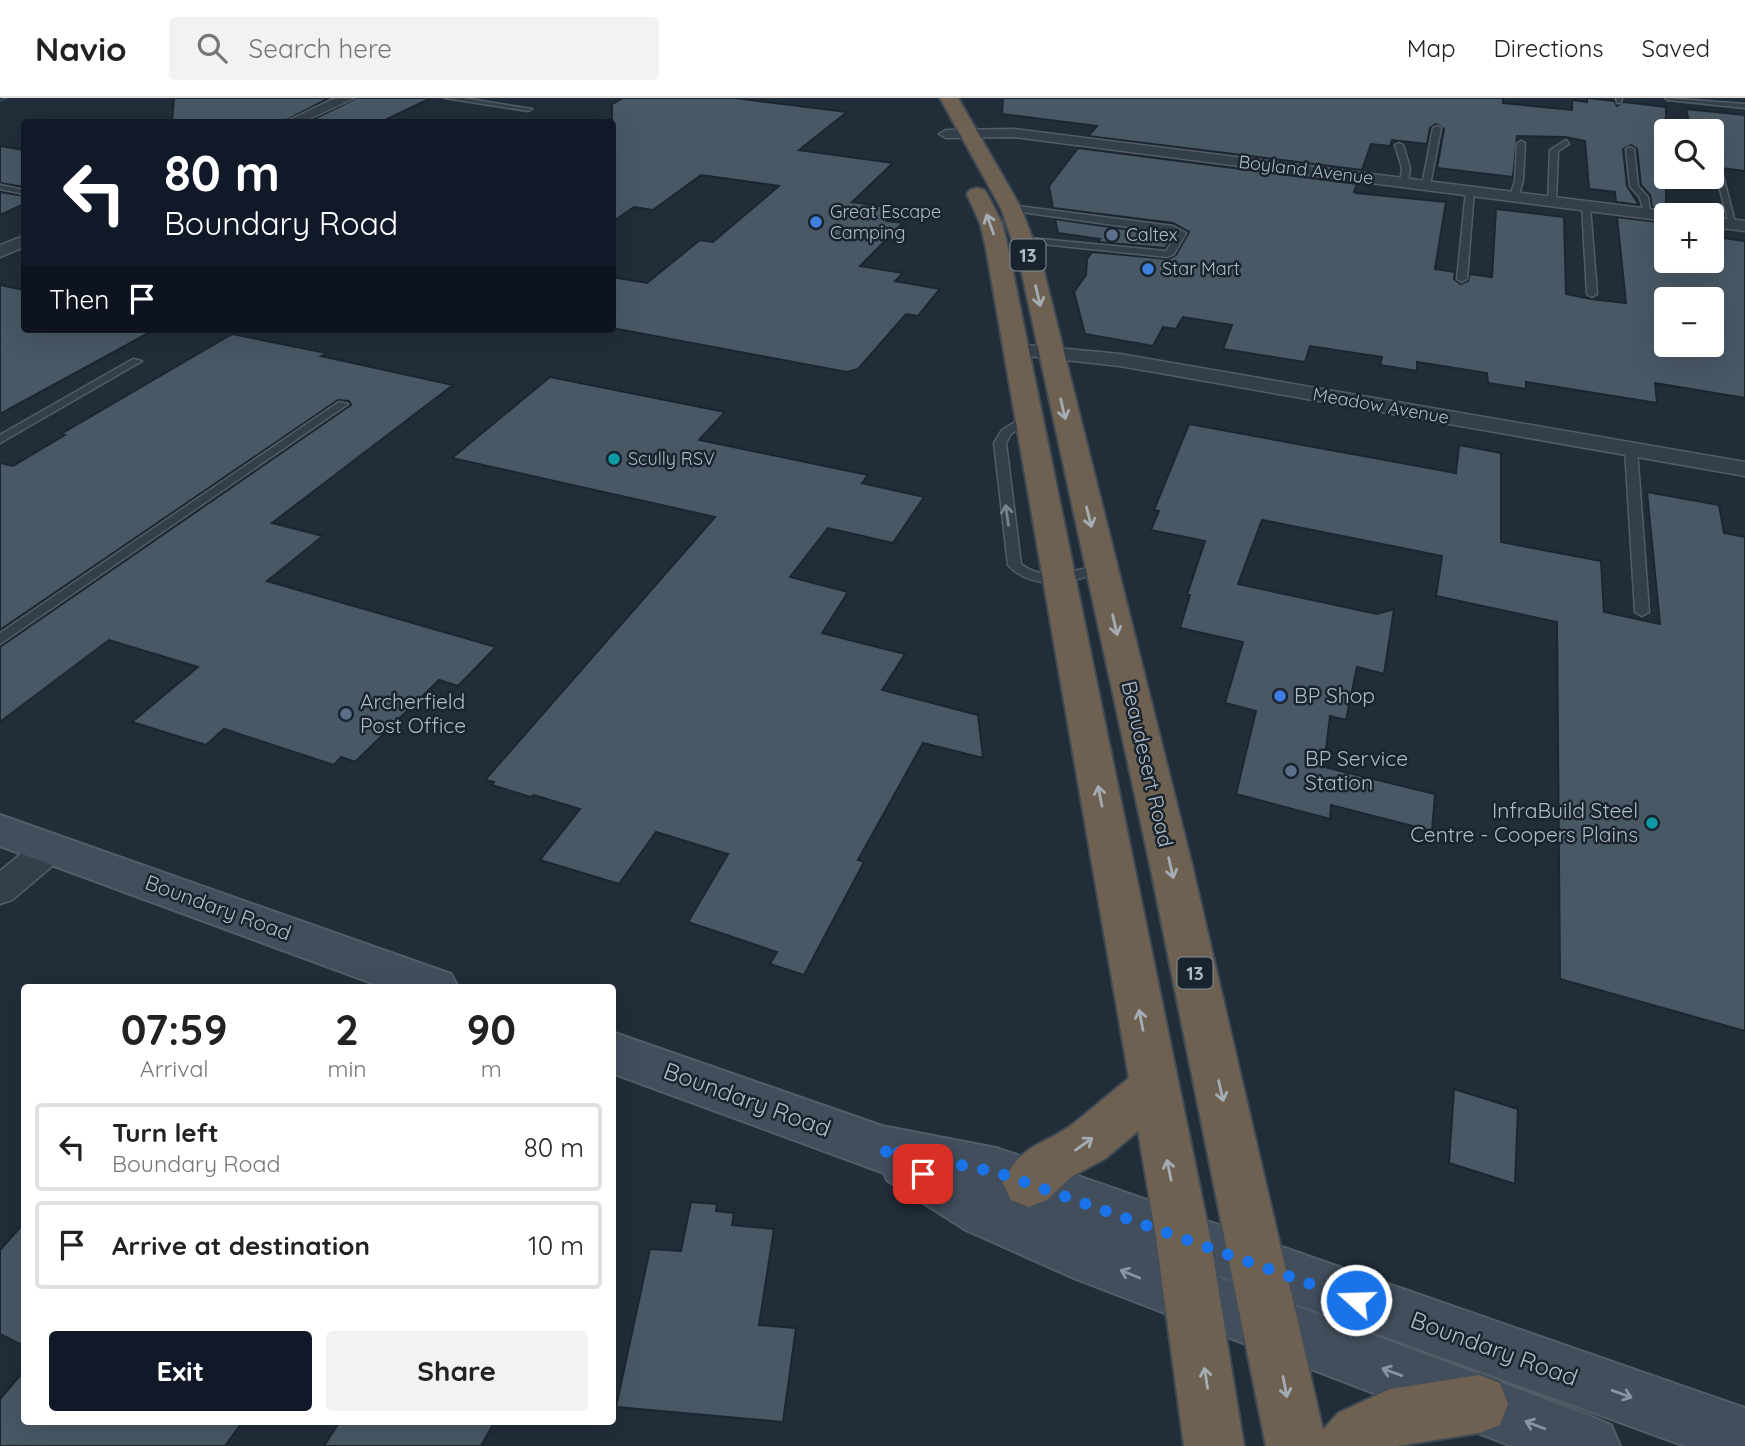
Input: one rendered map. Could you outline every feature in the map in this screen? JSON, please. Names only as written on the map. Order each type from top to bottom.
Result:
[{"type":"highway","name":"Beaudesert Road","points":[[949,98],[952,134],[1011,208],[1023,239],[1171,865],[1296,1446]]},
{"type":"highway","name":"13","points":[[968,178],[995,236],[1183,1237],[1214,1446]]},
{"type":"highway","points":[[1029,1183],[1053,1160],[1088,1142],[1154,1087]]},
{"type":"highway","points":[[1346,1446],[1367,1425],[1383,1419],[1479,1404]]},
{"type":"main road","name":"Boundary Road","points":[[0,830],[427,984]]},
{"type":"main road","name":"Boundary Road","points":[[616,1053],[882,1149],[996,1172],[1029,1183],[1745,1438]]},
{"type":"main road","name":"Boundary Road","points":[[882,1149],[985,1212],[1193,1299],[1590,1446]]},
{"type":"street","points":[[299,119],[347,98]]},
{"type":"street","name":"Boyland Avenue","points":[[952,134],[1014,133],[1654,215]]},
{"type":"street","points":[[0,252],[21,242]]},
{"type":"street","name":"Meadow Avenue","points":[[1016,349],[1119,360],[1745,469]]},
{"type":"street","points":[[0,891],[51,848]]},
{"type":"lane","points":[[447,98],[528,109]]},
{"type":"lane","points":[[1668,98],[1745,106]]},
{"type":"lane","points":[[1426,186],[1437,128]]},
{"type":"lane","points":[[1552,201],[1553,150],[1566,142]]},
{"type":"lane","points":[[1514,197],[1519,181],[1521,143]]},
{"type":"lane","points":[[1399,145],[1406,168],[1404,183]]},
{"type":"lane","points":[[1630,149],[1634,186],[1644,197],[1648,214]]},
{"type":"lane","points":[[0,187],[21,191]]},
{"type":"lane","points":[[1724,187],[1739,225]]},
{"type":"lane","points":[[1462,279],[1470,191]]},
{"type":"lane","points":[[1586,206],[1592,294]]},
{"type":"lane","points":[[1011,208],[1173,229],[1182,233],[1167,254],[1023,239]]},
{"type":"lane","points":[[0,440],[137,362]]},
{"type":"lane","points":[[0,640],[343,404]]},
{"type":"lane","points":[[1028,417],[1006,432],[1000,443],[1013,558],[1022,572],[1036,577],[1082,575],[1101,568]]},
{"type":"lane","points":[[1631,449],[1642,612]]},
{"type":"building","points":[[174,98],[329,98],[289,119],[172,119]]},
{"type":"building","points":[[356,98],[431,98],[387,119],[314,119]]},
{"type":"building","points":[[623,98],[735,98],[847,112],[799,150],[893,163],[852,202],[899,209],[887,221],[903,223],[860,266],[903,273],[895,281],[940,289],[918,316],[906,314],[858,369],[847,372],[616,329],[616,278],[647,283],[700,240],[713,242],[779,186],[701,175],[653,210],[634,207],[616,219],[616,119],[612,119],[612,104]]},
{"type":"building","points":[[1003,98],[1503,98],[1503,103],[1572,110],[1572,100],[1587,102],[1587,98],[1614,101],[1617,106],[1624,102],[1666,107],[1666,119],[1654,119],[1654,189],[1666,189],[1666,203],[1654,203],[1652,207],[1650,195],[1641,185],[1637,149],[1631,145],[1623,149],[1627,186],[1639,205],[1616,202],[1615,192],[1589,189],[1585,141],[1566,137],[1517,136],[1513,177],[1437,168],[1444,129],[1436,124],[1430,128],[1427,144],[1392,140],[1390,146],[1371,144],[1362,170],[1088,136],[1097,126],[1002,114]]},
{"type":"building","points":[[1686,109],[1745,115],[1745,171],[1724,168],[1724,119],[1688,119]]},
{"type":"building","points":[[0,146],[21,150],[21,186],[0,183]]},
{"type":"building","points":[[1078,148],[1357,184],[1356,193],[1446,202],[1435,269],[1455,272],[1454,279],[1461,284],[1468,281],[1470,274],[1492,277],[1496,209],[1564,217],[1566,294],[1626,303],[1617,217],[1654,222],[1654,273],[1724,273],[1724,238],[1745,241],[1745,398],[1655,383],[1657,403],[1526,382],[1526,389],[1488,383],[1487,373],[1417,362],[1417,371],[1380,365],[1382,357],[1310,346],[1305,362],[1223,349],[1232,325],[1183,317],[1176,329],[1163,327],[1153,346],[1085,334],[1074,292],[1086,275],[1087,259],[1092,252],[1168,259],[1176,255],[1189,232],[1173,223],[1053,208],[1049,186]]},
{"type":"building","points":[[0,192],[21,196],[21,205],[0,215]]},
{"type":"building","points":[[1055,219],[1173,236],[1165,248],[1098,242],[1100,239],[1058,233]]},
{"type":"building","points":[[0,285],[21,289],[21,333],[149,333],[0,414]]},
{"type":"building","points":[[232,334],[326,353],[321,356],[453,385],[272,523],[323,536],[267,581],[496,647],[458,686],[439,680],[355,762],[341,757],[334,765],[224,729],[206,745],[132,722],[198,667],[109,640],[0,722],[0,647],[351,405],[349,401],[338,400],[0,630],[0,463],[13,466],[65,435],[61,434]]},
{"type":"building","points":[[550,377],[725,412],[699,440],[868,475],[862,483],[924,497],[893,543],[828,528],[790,577],[848,592],[822,633],[905,654],[882,690],[978,715],[983,758],[923,743],[858,860],[864,862],[804,975],[770,964],[777,952],[688,922],[728,854],[656,832],[619,884],[540,860],[580,809],[534,795],[531,797],[492,785],[494,782],[485,780],[715,517],[452,458]]},
{"type":"building","points":[[1189,424],[1456,473],[1459,445],[1501,453],[1501,542],[1601,561],[1604,612],[1660,624],[1647,492],[1719,505],[1724,533],[1745,537],[1745,1031],[1560,979],[1557,622],[1436,596],[1442,556],[1262,520],[1238,584],[1377,614],[1394,609],[1384,674],[1357,667],[1346,720],[1330,716],[1324,767],[1435,794],[1432,831],[1331,805],[1330,819],[1236,794],[1256,711],[1225,703],[1243,642],[1180,628],[1190,595],[1187,595],[1205,541],[1151,530],[1159,511],[1154,510]]},
{"type":"building","points":[[1454,1089],[1518,1109],[1515,1184],[1449,1163]]},
{"type":"building","points":[[691,1202],[717,1204],[716,1211],[734,1213],[732,1225],[774,1229],[759,1325],[796,1328],[783,1422],[616,1407],[650,1249],[681,1251]]},
{"type":"building","points":[[21,1226],[21,1344],[0,1334],[0,1250]]},
{"type":"building","points":[[21,1374],[21,1425],[240,1425],[225,1446],[0,1446],[0,1399]]},
{"type":"building","points":[[337,1425],[493,1425],[481,1446],[324,1446]]},
{"type":"waterway","points":[[0,101],[7,98]]},
{"type":"place","name":"Great Escape Camping","points":[[816,222]]},
{"type":"place","name":"Caltex","points":[[1112,235]]},
{"type":"place","name":"Star Mart","points":[[1148,269]]},
{"type":"place","name":"Scully RSV","points":[[614,459]]},
{"type":"place","name":"BP Shop","points":[[1280,696]]},
{"type":"place","name":"Archerfield Post Office","points":[[346,714]]},
{"type":"place","name":"BP Service Station","points":[[1291,771]]},
{"type":"place","name":"InfraBuild Steel Centre - Coopers Plains","points":[[1652,823]]},
{"type":"route","points":[[923,1174],[882,1149],[996,1172],[1356,1300]]}]
